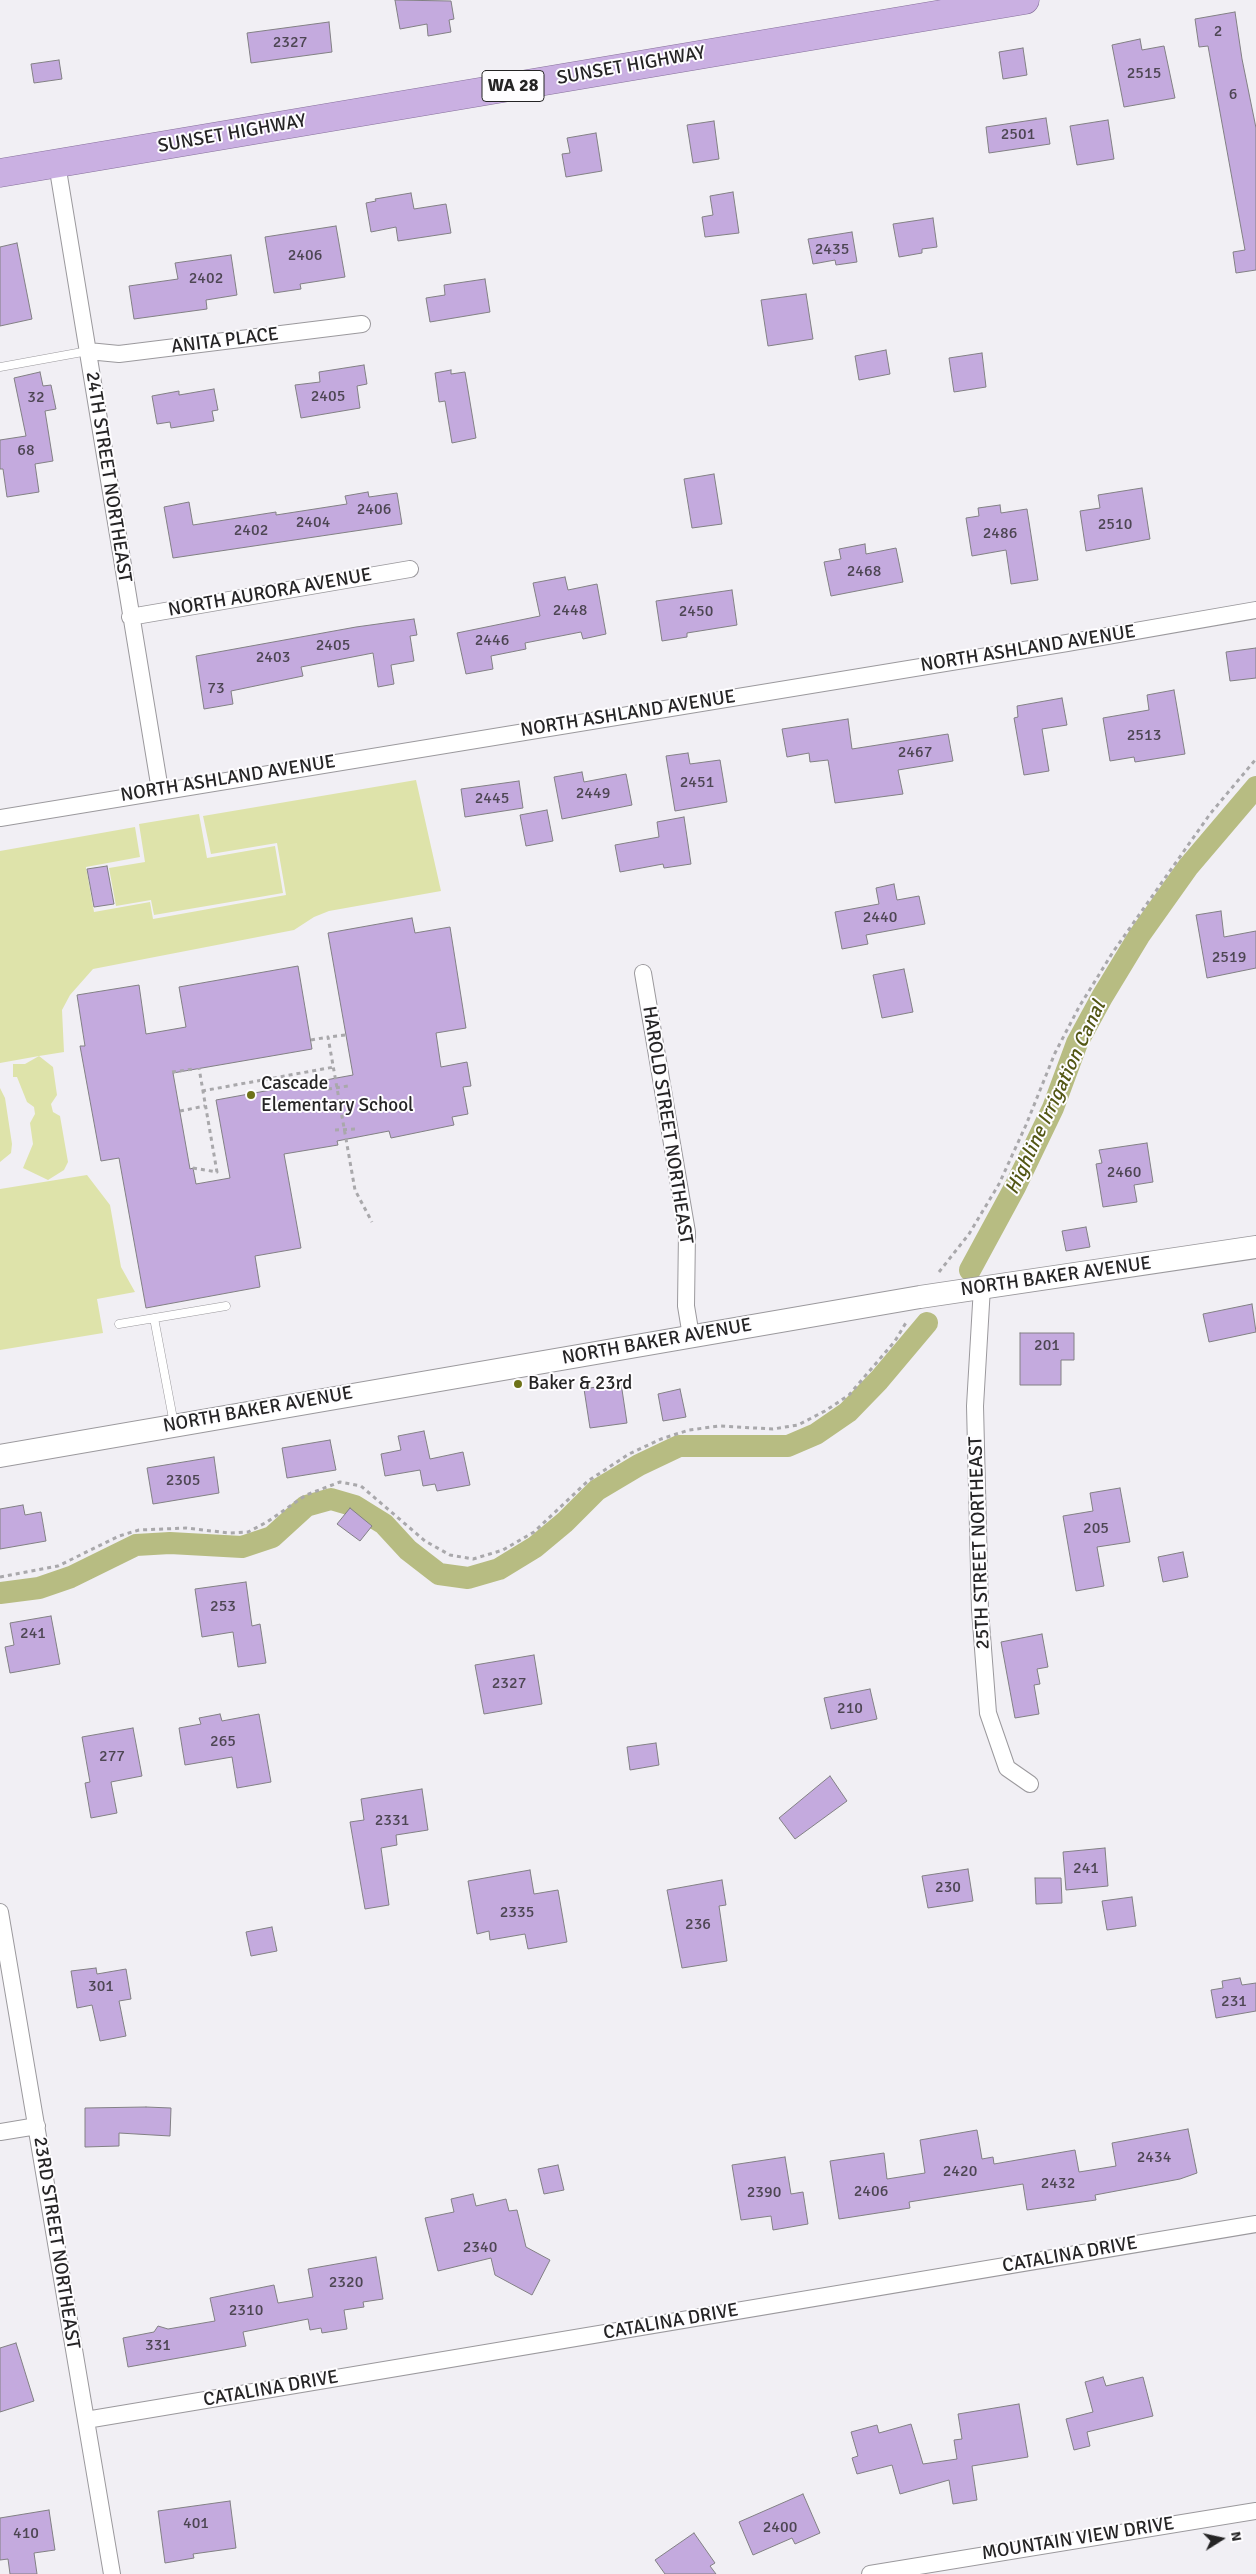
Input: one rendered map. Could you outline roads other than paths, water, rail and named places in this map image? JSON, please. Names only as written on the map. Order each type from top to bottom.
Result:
[{"type":"highway","name":"SUNSET HIGHWAY","points":[[0,173],[1025,0]]},
{"type":"main road","name":"NORTH BAKER AVENUE","points":[[0,1456],[982,1287],[1256,1247]]},
{"type":"street","name":"24TH STREET NORTHEAST","points":[[57,164],[130,618],[160,790]]},
{"type":"street","name":"ANITA PLACE","points":[[88,351],[120,354],[362,324]]},
{"type":"street","name":"NORTH AURORA AVENUE","points":[[130,618],[410,569]]},
{"type":"street","name":"NORTH ASHLAND AVENUE","points":[[0,818],[160,790],[1067,643],[1256,610]]},
{"type":"street","name":"HAROLD STREET NORTHEAST","points":[[643,973],[687,1232],[686,1306],[691,1336]]},
{"type":"street","name":"25TH STREET NORTHEAST","points":[[982,1287],[975,1406],[980,1610],[988,1713],[1007,1768],[1030,1784]]},
{"type":"street","name":"23RD STREET NORTHEAST","points":[[0,1912],[112,2574]]},
{"type":"street","points":[[0,2132],[37,2126]]},
{"type":"street","name":"CATALINA DRIVE","points":[[86,2420],[1256,2224]]},
{"type":"street","name":"MOUNTAIN VIEW DRIVE","points":[[870,2574],[1256,2511]]},
{"type":"lane","points":[[0,367],[88,351]]},
{"type":"lane","points":[[119,1324],[226,1306]]},
{"type":"lane","points":[[154,1318],[174,1425]]},
{"type":"waterway","name":"Highline Irrigation Canal","points":[[970,1270],[1015,1187],[1053,1108],[1077,1043],[1102,997],[1139,936],[1188,867],[1256,787]]},
{"type":"waterway","name":"Highline Irrigation Canal","points":[[0,1593],[39,1588],[71,1577],[136,1545],[170,1543],[242,1547],[272,1537],[306,1506],[331,1499],[355,1506],[384,1524],[408,1550],[439,1574],[468,1578],[499,1569],[535,1547],[565,1522],[597,1490],[639,1465],[679,1446],[788,1446],[816,1434],[848,1412],[879,1380],[927,1323]]},
{"type":"place","name":"Cascade Elementary School","points":[[251,1095]]},
{"type":"place","name":"Baker & 23rd","points":[[518,1384]]}]
